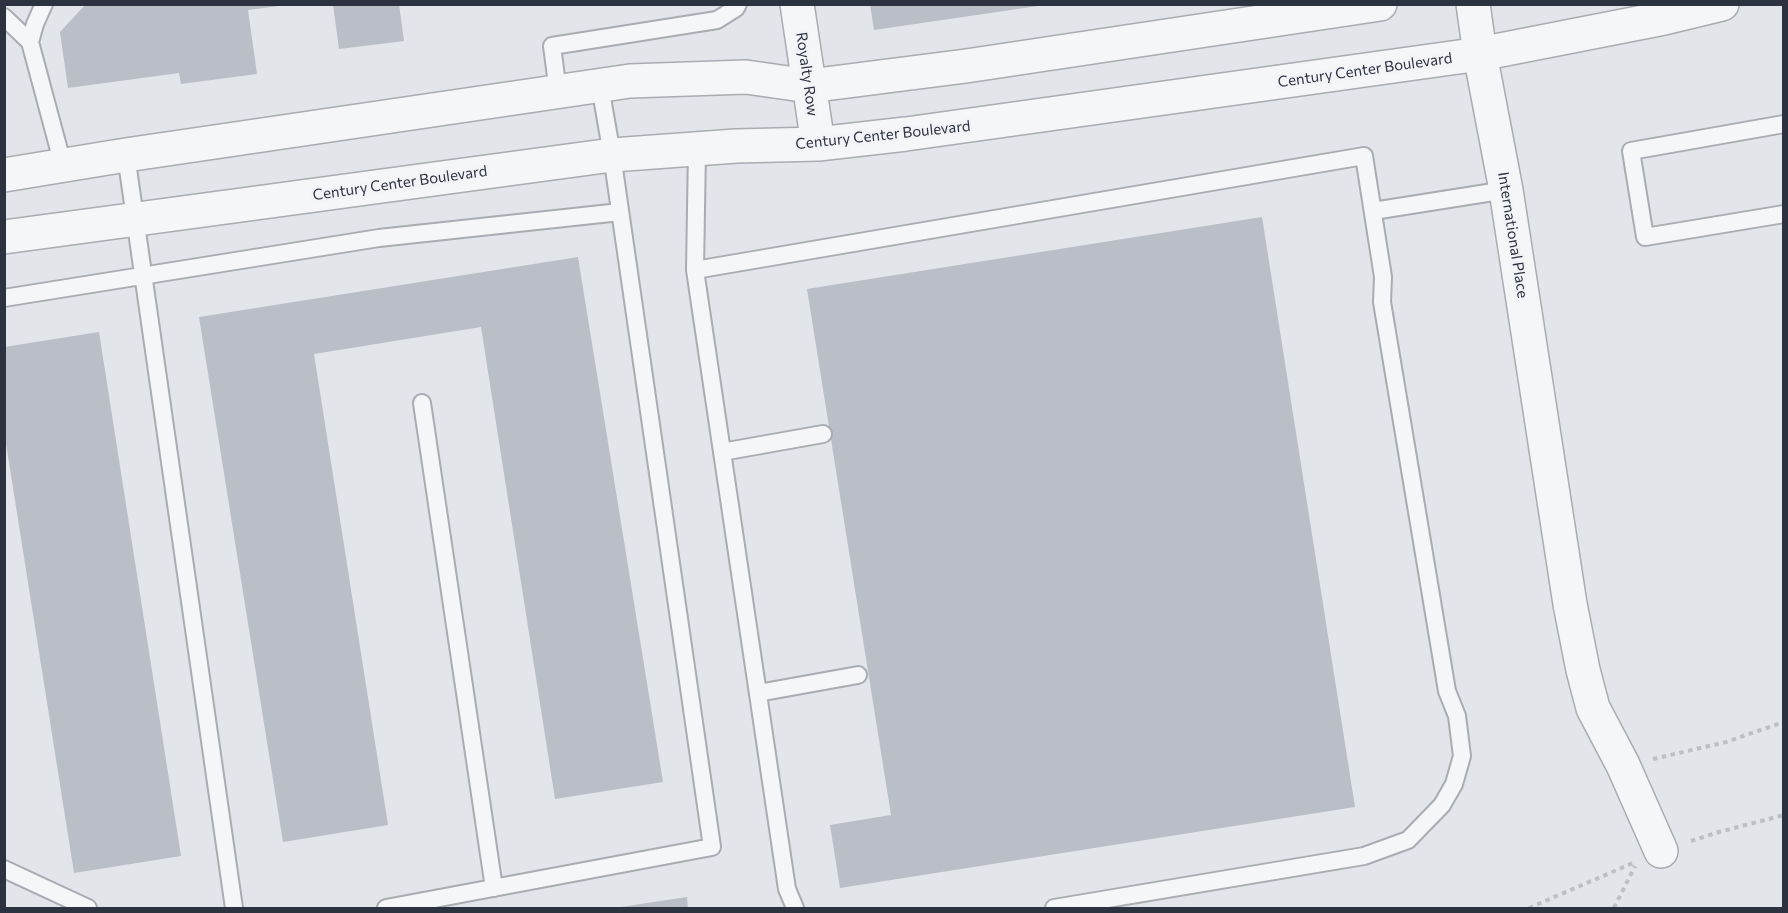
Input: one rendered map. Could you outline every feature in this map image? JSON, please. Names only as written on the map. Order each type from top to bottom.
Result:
[{"type":"street","name":"Royalty Row","points":[[797,4],[818,144]]},
{"type":"street","points":[[4,175],[630,81],[746,77],[809,86],[966,66],[1380,4]]},
{"type":"street","name":"International Place","points":[[1473,4],[1480,54],[1506,190],[1570,604],[1583,670],[1593,708],[1623,765],[1649,856]]},
{"type":"street","name":"Century Center Boulevard","points":[[4,237],[612,154],[818,144],[918,133],[1480,54],[1664,18],[1722,4]]},
{"type":"lane","points":[[44,4],[30,42],[63,165]]},
{"type":"lane","points":[[558,92],[552,46],[717,20],[738,4]]},
{"type":"lane","points":[[4,17],[30,42]]},
{"type":"lane","points":[[386,909],[712,847],[612,154],[600,86]]},
{"type":"lane","points":[[1784,124],[1631,151],[1645,237],[1784,214]]},
{"type":"lane","points":[[698,149],[695,270],[788,889],[795,909]]},
{"type":"lane","points":[[126,155],[234,909]]},
{"type":"lane","points":[[695,270],[1364,156],[1383,277],[1382,302],[1447,691],[1457,716],[1462,756],[1454,784],[1442,805],[1408,840],[1364,856],[1054,909]]},
{"type":"lane","points":[[1373,211],[1506,190]]},
{"type":"lane","points":[[4,298],[378,238],[620,212]]},
{"type":"lane","points":[[422,403],[494,888]]},
{"type":"lane","points":[[722,452],[823,434]]},
{"type":"lane","points":[[758,693],[858,675]]},
{"type":"lane","points":[[4,869],[88,909]]},
{"type":"path","points":[[1623,765],[1726,742],[1784,722]]},
{"type":"path","points":[[1614,909],[1649,856]]},
{"type":"building","points":[[86,4],[279,4],[279,6],[248,10],[257,74],[181,84],[179,73],[68,88],[60,32]]},
{"type":"building","points":[[333,4],[399,4],[404,41],[339,49]]},
{"type":"building","points":[[870,4],[1038,4],[1038,6],[874,30]]},
{"type":"building","points":[[1262,217],[1355,807],[840,888],[830,825],[891,815],[807,289]]},
{"type":"building","points":[[578,257],[663,782],[555,799],[481,327],[314,354],[388,825],[283,842],[199,317]]},
{"type":"building","points":[[99,332],[181,856],[74,873],[4,431],[4,347]]},
{"type":"building","points":[[687,897],[688,908],[621,907]]}]
